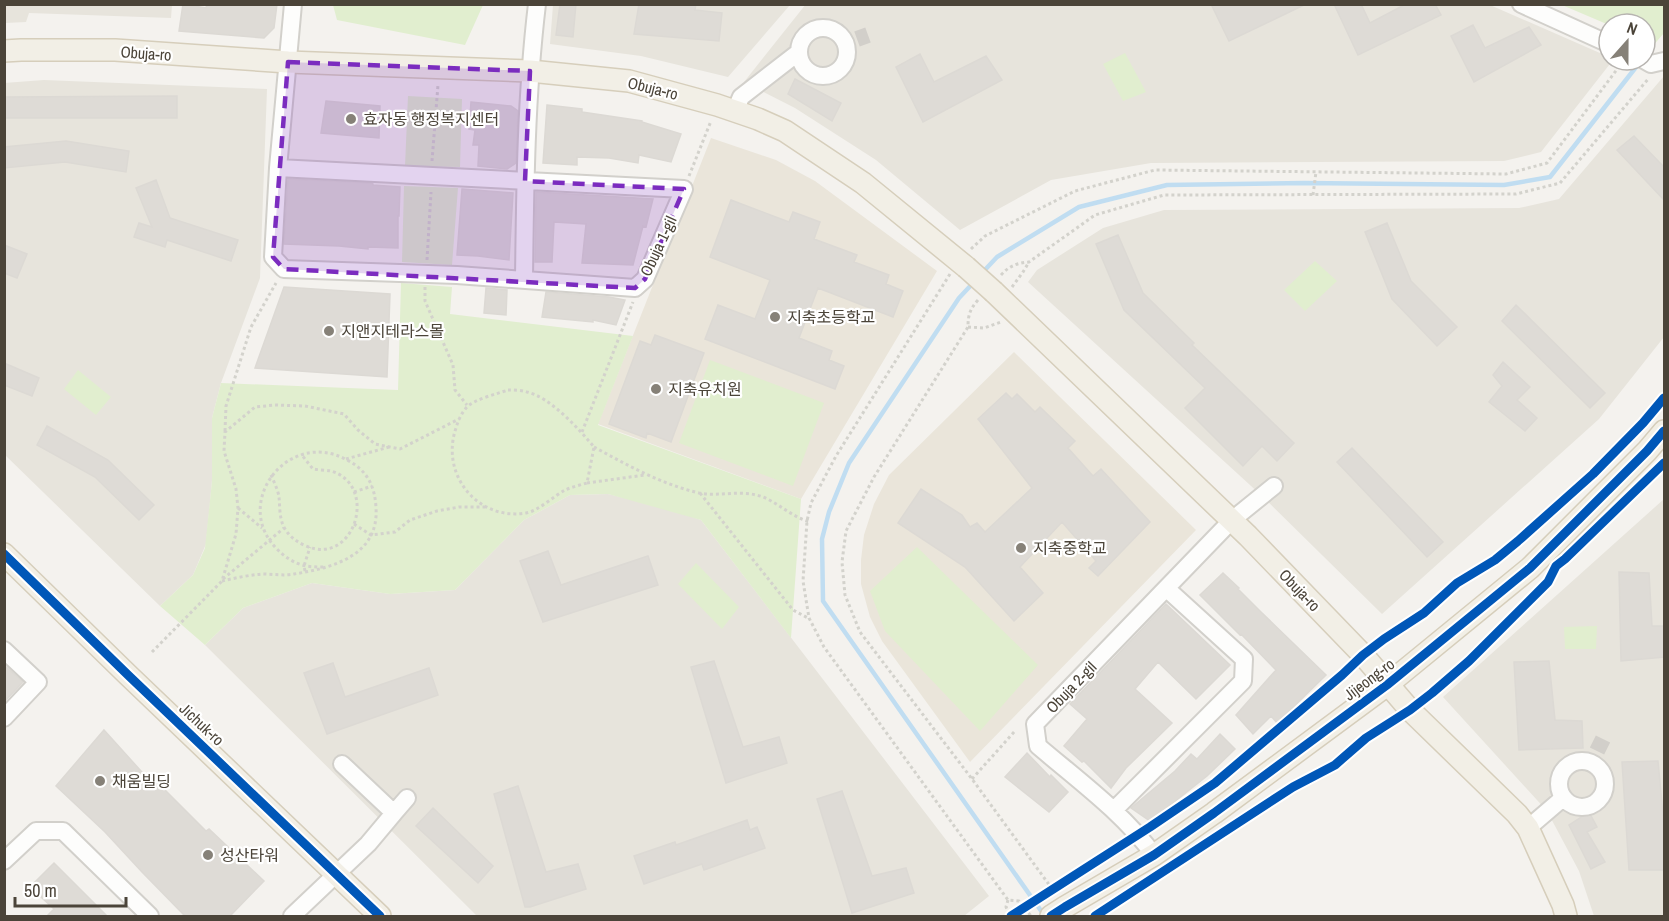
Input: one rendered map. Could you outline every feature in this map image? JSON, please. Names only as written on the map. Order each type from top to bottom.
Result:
[{"type":"main road","name":"Obuja-ro","points":[[4,51],[115,50],[288,62],[530,71],[628,81],[735,111],[785,131],[855,177],[962,264],[996,288],[1232,520],[1362,656],[1410,710],[1517,814],[1528,828],[1566,916]]},
{"type":"main road","name":"Jijeong-ro","points":[[1047,902],[1154,855],[1387,685],[1530,568],[1665,431]]},
{"type":"main road","name":"Jichuk-ro","points":[[4,554],[380,916]]},
{"type":"street","points":[[284,269],[273,257],[278,168],[293,4]]},
{"type":"street","points":[[524,280],[525,181],[530,71],[537,4]]},
{"type":"street","points":[[1521,4],[1597,39]]},
{"type":"street","points":[[735,111],[741,97],[799,52],[804,37],[811,32],[818,28],[827,28],[851,41],[846,59],[831,75],[823,76],[809,72],[800,60],[799,52]]},
{"type":"street","name":"Obuja 1-gil","points":[[278,168],[684,189],[645,279],[635,288],[524,280],[284,269]]},
{"type":"street","name":"Obuja 2-gil","points":[[1154,855],[1139,834],[1114,810],[1038,746],[1035,724],[1232,520],[1274,486]]},
{"type":"street","points":[[1114,810],[1243,681],[1244,659],[1167,589]]},
{"type":"street","points":[[4,650],[38,681],[4,718]]},
{"type":"street","points":[[1594,757],[1606,781],[1603,796],[1598,802],[1584,808],[1569,804],[1563,798],[1558,784],[1564,770],[1569,764],[1594,757]]},
{"type":"street","points":[[342,764],[394,813]]},
{"type":"street","points":[[292,916],[368,844],[407,798]]},
{"type":"street","points":[[1528,828],[1563,798]]},
{"type":"street","points":[[4,861],[36,831],[63,831],[150,916]]},
{"type":"path","points":[[1008,900],[824,647],[809,618],[803,581],[807,521],[811,503],[836,456],[962,264],[985,236],[1075,191],[1155,170],[1315,174],[1506,174],[1547,163],[1615,72]]},
{"type":"path","points":[[1047,902],[972,779],[860,632],[845,595],[842,562],[846,531],[870,486],[968,327],[968,315],[972,306],[1095,215],[1164,195],[1516,195],[1560,183],[1655,72]]},
{"type":"path","points":[[438,85],[425,301],[453,365],[455,390],[468,406]]},
{"type":"path","points":[[684,189],[711,119]]},
{"type":"path","points":[[1313,195],[1315,174]]},
{"type":"path","points":[[996,288],[1007,268],[1018,263],[1029,262]]},
{"type":"path","points":[[222,580],[236,534],[238,508],[236,489],[224,451],[226,405],[251,327],[284,269]]},
{"type":"path","points":[[582,432],[634,297],[635,288]]},
{"type":"path","points":[[968,327],[984,328],[1003,321]]},
{"type":"path","points":[[487,507],[470,495],[458,479],[452,459],[452,439],[459,419],[468,406],[508,390],[528,392],[547,400],[582,432],[594,447],[645,475],[700,493],[740,493],[762,496],[800,519],[811,522]]},
{"type":"path","points":[[225,432],[255,406],[305,406],[344,414],[357,430],[375,444],[400,449],[459,419]]},
{"type":"path","points":[[346,459],[390,447]]},
{"type":"path","points":[[587,483],[594,447]]},
{"type":"path","points":[[222,580],[260,574],[293,574],[324,567],[343,562],[359,551],[371,535],[376,516],[373,485],[354,464],[338,455],[320,451],[301,454],[284,462],[271,475],[263,492],[260,510],[264,529],[272,545],[286,558],[304,566],[324,567]]},
{"type":"path","points":[[271,475],[279,495],[284,528],[295,541],[310,548],[325,549],[339,544],[350,534],[354,524],[358,507],[354,492],[347,480],[333,471],[313,469],[301,454]]},
{"type":"path","points":[[354,524],[371,535],[394,532],[410,520],[459,507],[487,507],[506,513],[528,513],[566,489],[587,483],[645,475]]},
{"type":"path","points":[[354,492],[373,485]]},
{"type":"path","points":[[700,493],[793,610],[809,618]]},
{"type":"path","points":[[238,508],[264,529]]},
{"type":"path","points":[[152,652],[222,580],[284,528]]},
{"type":"path","points":[[305,571],[304,566],[310,548]]},
{"type":"path","points":[[972,779],[1015,731]]},
{"type":"path","points":[[1008,900],[1006,907],[1012,915],[1047,902],[1062,884]]},
{"type":"path","points":[[1008,900],[1019,900],[1031,916]]},
{"type":"highlighted area","points":[[288,62],[530,71],[525,181],[684,189],[645,279],[635,288],[284,269],[273,257]]},
{"type":"shaded area","points":[[806,4],[1490,5],[1597,52],[1597,72],[1604,72],[1541,152],[1504,161],[1151,163],[1051,180],[960,230],[876,160],[795,108],[744,82]]},
{"type":"shaded area","points":[[4,5],[172,5],[171,18],[29,13],[26,22],[5,23]]},
{"type":"shaded area","points":[[553,5],[790,5],[728,77],[641,56],[550,44]]},
{"type":"shaded area","points":[[1664,76],[1664,337],[1599,419],[1382,614],[1262,496],[1028,282],[1037,270],[1103,228],[1164,210],[1519,208],[1559,199]]},
{"type":"shaded area","points":[[44,80],[267,89],[260,278],[221,383],[212,418],[212,481],[206,544],[193,575],[160,606],[5,455],[4,83]]},
{"type":"shaded area","name":"지축초등학교","points":[[711,138],[776,160],[815,181],[937,271],[801,499],[598,424]]},
{"type":"shaded area","name":"지축중학교","points":[[1014,352],[1196,530],[970,762],[882,641],[870,617],[861,584],[861,560],[864,535],[874,504],[889,475]]},
{"type":"shaded area","points":[[608,494],[664,507],[701,520],[989,896],[964,916],[477,916],[205,645],[243,608],[312,583],[390,594],[455,590],[524,520],[570,495]]},
{"type":"shaded area","points":[[1664,499],[1664,916],[1594,916],[1579,871],[1547,811],[1443,697]]},
{"type":"green space","points":[[333,4],[483,5],[465,45],[337,20]]},
{"type":"green space","points":[[1562,5],[1664,5],[1664,33],[1657,41],[1657,12],[1597,12],[1597,20]]},
{"type":"green space","points":[[1125,53],[1146,92],[1123,101],[1103,64]]},
{"type":"green space","points":[[408,96],[462,99],[460,167],[405,166]]},
{"type":"green space","points":[[404,186],[458,188],[452,265],[402,262]]},
{"type":"green space","points":[[1315,261],[1337,281],[1305,311],[1284,290]]},
{"type":"green space","points":[[401,283],[452,287],[450,314],[633,336],[598,425],[801,499],[791,638],[701,520],[608,494],[570,495],[524,520],[455,590],[390,594],[312,583],[243,608],[205,645],[160,606],[193,575],[205,548],[212,481],[212,418],[221,383],[398,390]]},
{"type":"green space","points":[[710,360],[824,403],[793,486],[679,443]]},
{"type":"green space","points":[[78,370],[111,397],[96,415],[64,389]]},
{"type":"green space","points":[[917,547],[1038,665],[980,731],[885,631],[870,591]]},
{"type":"green space","points":[[696,563],[739,607],[722,629],[678,584]]},
{"type":"green space","points":[[1597,626],[1596,649],[1565,649],[1564,627]]},
{"type":"building","points":[[183,4],[206,8],[207,4],[277,4],[274,28],[264,38],[179,31]]},
{"type":"building","points":[[560,4],[576,4],[573,37],[556,35]]},
{"type":"building","points":[[639,4],[696,4],[695,10],[722,13],[719,41],[634,34]]},
{"type":"building","points":[[1211,4],[1306,4],[1229,41]]},
{"type":"building","points":[[1334,4],[1361,4],[1370,23],[1406,4],[1435,4],[1441,15],[1358,55]]},
{"type":"building","points":[[1473,25],[1485,48],[1529,27],[1541,45],[1474,82],[1451,36]]},
{"type":"building","points":[[920,54],[934,82],[986,56],[1002,80],[923,122],[896,67]]},
{"type":"building","points":[[795,79],[841,103],[832,121],[788,94]]},
{"type":"building","points":[[177,96],[177,118],[4,118],[4,97]]},
{"type":"building","name":"효자동 행정복지센터","points":[[326,101],[380,106],[379,138],[321,133]]},
{"type":"building","points":[[471,102],[511,106],[518,111],[516,163],[507,169],[478,166],[479,145],[473,145],[475,130],[469,129]]},
{"type":"building","points":[[547,105],[582,109],[582,112],[642,121],[681,134],[671,162],[639,155],[638,163],[609,158],[577,157],[577,165],[543,163]]},
{"type":"building","points":[[1634,136],[1665,168],[1665,201],[1617,150]]},
{"type":"building","points":[[66,141],[129,151],[126,172],[65,162],[4,168],[4,147]]},
{"type":"building","points":[[288,179],[371,183],[400,187],[398,248],[368,247],[368,249],[284,244]]},
{"type":"building","points":[[156,180],[170,218],[238,240],[231,261],[167,240],[165,247],[134,237],[139,223],[152,227],[136,188]]},
{"type":"building","points":[[462,189],[513,193],[509,260],[457,255]]},
{"type":"building","points":[[536,192],[653,199],[633,265],[582,263],[586,224],[554,222],[552,262],[535,262]]},
{"type":"building","points":[[731,200],[789,222],[793,212],[820,222],[814,239],[857,255],[854,262],[889,275],[886,284],[903,291],[893,317],[818,288],[799,338],[832,351],[829,360],[844,366],[835,389],[705,339],[718,305],[755,319],[770,280],[710,257]]},
{"type":"building","points":[[1387,223],[1411,281],[1457,327],[1437,346],[1392,299],[1365,232]]},
{"type":"building","points":[[1118,235],[1143,293],[1194,343],[1192,345],[1294,443],[1277,461],[1262,446],[1243,466],[1185,408],[1205,388],[1124,310],[1096,244]]},
{"type":"building","points":[[4,245],[27,254],[17,278],[4,273]]},
{"type":"building","name":"지앤지테라스몰","points":[[284,287],[390,294],[387,377],[255,368]]},
{"type":"building","points":[[486,288],[507,290],[506,315],[484,313]]},
{"type":"building","points":[[546,292],[625,300],[616,325],[593,320],[593,322],[542,317]]},
{"type":"building","points":[[1516,305],[1605,393],[1590,408],[1502,321]]},
{"type":"building","name":"지축유치원","points":[[655,335],[704,353],[671,442],[647,433],[646,438],[609,424],[640,341],[651,345]]},
{"type":"building","points":[[1503,362],[1530,387],[1517,400],[1537,418],[1525,431],[1489,402],[1502,386],[1493,375]]},
{"type":"building","points":[[4,363],[39,378],[32,396],[4,385]]},
{"type":"building","points":[[1006,393],[1012,399],[1017,394],[1035,412],[1040,407],[1075,441],[1068,448],[1093,476],[1101,469],[1150,522],[1098,576],[1089,568],[1096,561],[1062,522],[1020,567],[1043,593],[1014,621],[965,567],[898,523],[921,489],[962,515],[970,527],[977,523],[985,532],[1032,488],[978,419]]},
{"type":"building","points":[[47,426],[108,460],[154,505],[139,520],[95,477],[37,445]]},
{"type":"building","points":[[1352,448],[1443,542],[1427,557],[1337,462]]},
{"type":"building","points":[[548,551],[561,585],[648,556],[658,585],[543,622],[520,561]]},
{"type":"building","points":[[1619,572],[1649,573],[1652,626],[1665,626],[1665,657],[1621,661]]},
{"type":"building","points":[[1223,573],[1326,675],[1277,723],[1271,716],[1253,734],[1236,715],[1276,670],[1200,595]]},
{"type":"building","points":[[1166,604],[1230,665],[1196,699],[1158,662],[1135,689],[1172,723],[1126,768],[1111,788],[1084,761],[1082,762],[1064,746],[1087,719],[1070,704]]},
{"type":"building","points":[[714,661],[743,747],[779,737],[787,763],[726,783],[691,667]]},
{"type":"building","points":[[1549,661],[1555,720],[1582,721],[1583,748],[1519,750],[1514,662]]},
{"type":"building","points":[[333,663],[345,697],[429,668],[438,695],[327,734],[304,673]]},
{"type":"building","points":[[4,665],[23,682],[4,702]]},
{"type":"building","points":[[104,730],[150,781],[153,778],[206,831],[209,829],[264,881],[230,916],[185,916],[105,832],[56,786]]},
{"type":"building","points":[[1220,734],[1235,749],[1207,776],[1150,821],[1131,808],[1175,771],[1191,754],[1197,759]]},
{"type":"building","points":[[1027,753],[1068,792],[1049,812],[1005,777]]},
{"type":"building","points":[[1658,761],[1665,836],[1665,870],[1629,870],[1622,762]]},
{"type":"building","points":[[518,786],[546,872],[578,864],[586,889],[525,907],[494,794]]},
{"type":"building","points":[[842,791],[872,876],[906,868],[914,893],[852,913],[817,799]]},
{"type":"building","points":[[433,808],[493,866],[478,883],[416,826]]},
{"type":"building","points":[[1589,812],[1597,827],[1587,832],[1605,862],[1591,869],[1569,825]]},
{"type":"building","points":[[747,820],[750,830],[757,827],[765,848],[704,870],[702,864],[644,884],[634,856],[675,842],[676,845]]},
{"type":"building","points":[[54,863],[107,916],[47,916],[54,909],[30,887]]},
{"type":"waterway","points":[[982,273],[997,257],[1079,207],[1167,185],[1304,183],[1504,185],[1550,177],[1632,72]]},
{"type":"waterway","points":[[974,282],[959,298],[849,463],[829,512],[822,539],[823,601],[1044,915]]},
{"type":"tunnel","points":[[857,39],[868,35]]},
{"type":"tunnel","points":[[1597,751],[1603,739]]},
{"type":"cycle path","points":[[1011,916],[1215,783],[1363,655],[1424,613],[1457,583],[1495,560],[1518,541],[1593,474],[1664,398]]},
{"type":"cycle path","points":[[1051,916],[1154,855],[1387,685],[1530,568],[1647,451],[1664,431]]},
{"type":"cycle path","points":[[1095,916],[1293,787],[1335,765],[1366,738],[1432,693],[1469,661],[1548,582],[1556,566],[1664,463]]},
{"type":"cycle path","points":[[4,554],[380,916]]},
{"type":"place","name":"효자동 행정복지센터","points":[[351,119]]},
{"type":"place","name":"지축초등학교","points":[[775,317]]},
{"type":"place","name":"지앤지테라스몰","points":[[329,331]]},
{"type":"place","name":"지축유치원","points":[[656,389]]},
{"type":"place","name":"지축중학교","points":[[1021,548]]},
{"type":"place","name":"채움빌딩","points":[[100,781]]},
{"type":"place","name":"성산타워","points":[[208,855]]}]
